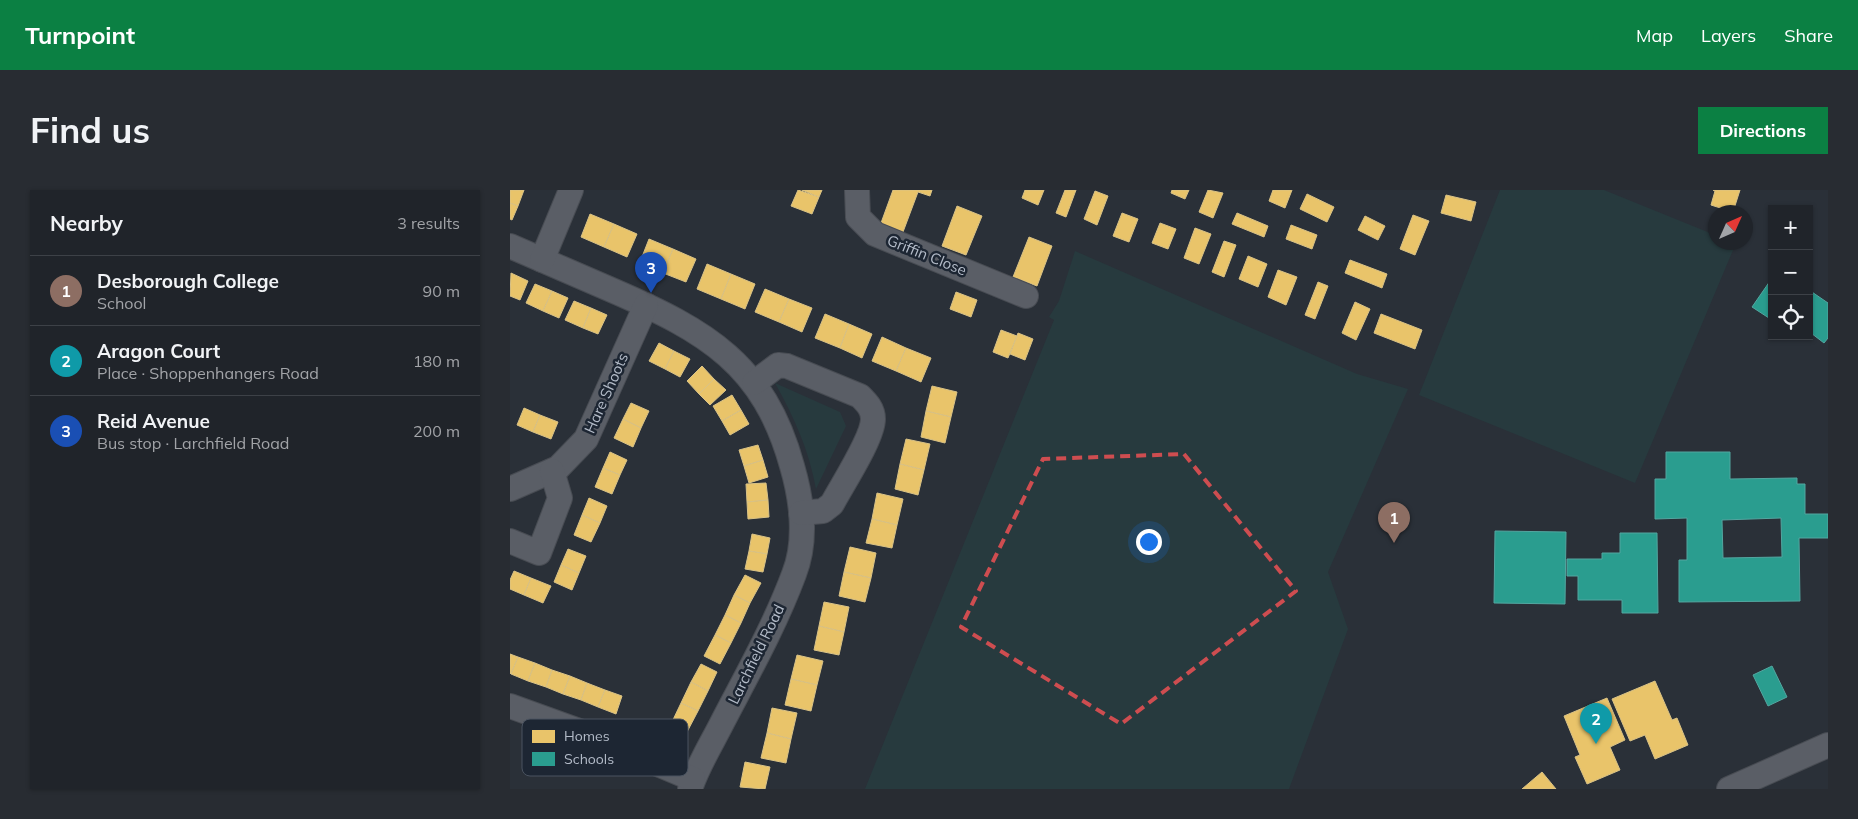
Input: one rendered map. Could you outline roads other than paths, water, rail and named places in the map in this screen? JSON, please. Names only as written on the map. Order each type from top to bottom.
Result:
[{"type":"street","points":[[542,260],[571,190]]},
{"type":"street","name":"Griffin Close","points":[[857,190],[858,217],[875,234],[1026,296]]},
{"type":"street","name":"Larchfield Road","points":[[510,246],[646,305],[708,338],[754,383],[772,411],[785,441],[795,477],[801,514],[800,544],[795,573],[757,655],[692,784]]},
{"type":"street","name":"Hare Shoots","points":[[510,489],[558,468],[586,439],[646,305]]},
{"type":"street","points":[[754,383],[778,365],[787,366],[860,396],[867,402],[872,411],[871,430],[832,504],[823,511],[801,514]]},
{"type":"street","points":[[510,541],[539,553],[560,498],[552,470]]},
{"type":"street","points":[[510,706],[546,719]]},
{"type":"street","points":[[1729,789],[1828,745]]},
{"type":"street","points":[[675,776],[692,784]]},
{"type":"place","name":"Reid Avenue","points":[[651,293]]},
{"type":"place","name":"Desborough College","points":[[1394,543]]},
{"type":"place","name":"Aragon Court","points":[[1596,744]]}]
